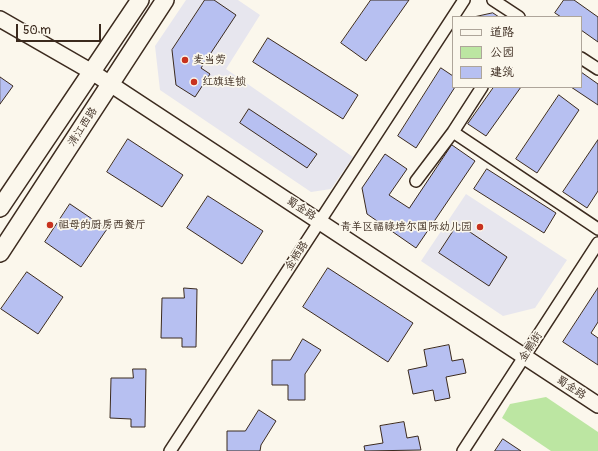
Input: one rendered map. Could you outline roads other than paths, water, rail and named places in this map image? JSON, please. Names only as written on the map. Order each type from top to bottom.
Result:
[{"type":"main road","name":"清江西路","points":[[0,208],[140,0]]},
{"type":"main road","name":"清江西路","points":[[0,253],[165,0]]},
{"type":"main road","name":"蜀金路","points":[[0,19],[111,84],[598,405]]},
{"type":"street","name":"金栖路","points":[[454,16],[464,0]]},
{"type":"street","points":[[493,0],[517,16]]},
{"type":"street","name":"金栖路","points":[[170,451],[452,18]]},
{"type":"street","points":[[582,59],[598,69]]},
{"type":"street","points":[[416,181],[453,132],[481,88]]},
{"type":"street","points":[[453,132],[598,229]]},
{"type":"street","name":"金鹏街","points":[[463,451],[598,243]]},
{"type":"place","name":"麦当劳","points":[[185,60]]},
{"type":"place","name":"红旗连锁","points":[[194,82]]},
{"type":"place","name":"祖母的厨房西餐厅","points":[[50,225]]},
{"type":"place","name":"青羊区福禄培尔国际幼儿园","points":[[480,227]]}]
